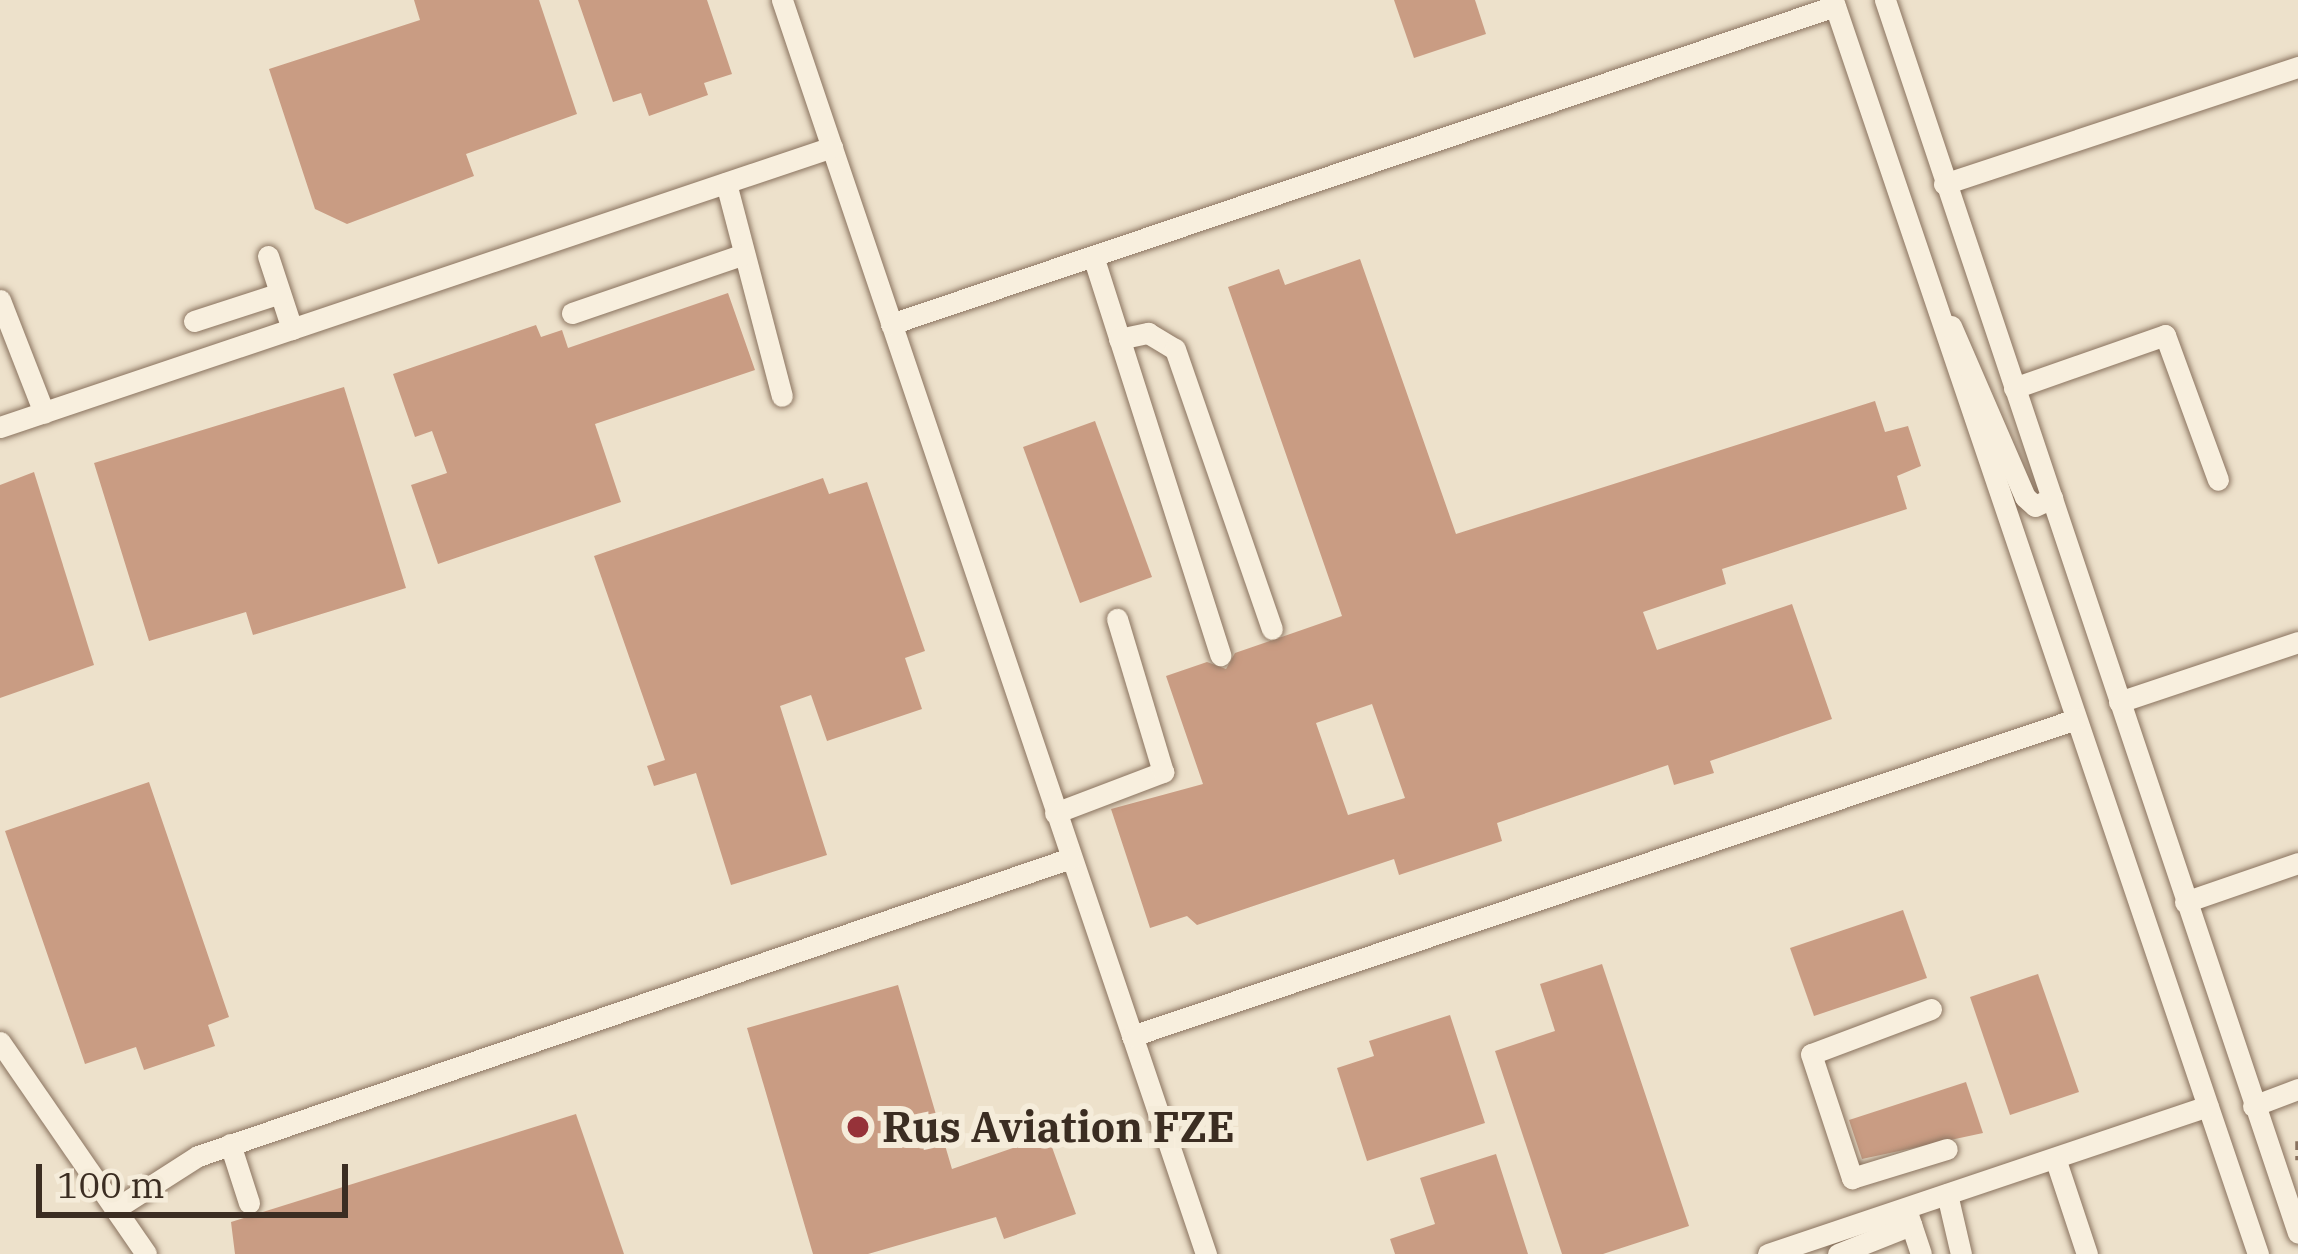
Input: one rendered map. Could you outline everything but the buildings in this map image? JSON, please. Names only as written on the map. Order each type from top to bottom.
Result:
[{"type":"street","points":[[782,0],[1206,1254]]},
{"type":"street","points":[[1885,0],[2298,1233]]},
{"type":"street","points":[[891,324],[1834,3],[2258,1254]]},
{"type":"street","points":[[1944,184],[2298,67]]},
{"type":"street","points":[[0,427],[832,147]]},
{"type":"street","points":[[726,183],[782,396]]},
{"type":"street","points":[[572,313],[744,254]]},
{"type":"street","points":[[268,256],[292,329]]},
{"type":"street","points":[[1094,256],[1220,655]]},
{"type":"street","points":[[194,321],[280,293]]},
{"type":"street","points":[[0,301],[44,413]]},
{"type":"street","points":[[1939,312],[1978,369],[2025,497],[2035,506],[2052,498]]},
{"type":"street","points":[[1119,339],[1148,333],[1175,349],[1272,629]]},
{"type":"street","points":[[2014,388],[2165,335],[2218,479]]},
{"type":"street","points":[[1055,813],[1163,772],[1117,619]]},
{"type":"street","points":[[2119,702],[2298,642]]},
{"type":"street","points":[[1132,1036],[2076,719]]},
{"type":"street","points":[[115,1209],[230,1144],[1071,858]]},
{"type":"street","points":[[2185,902],[2298,863]]},
{"type":"street","points":[[1931,1009],[1812,1051],[1847,1173],[1876,1173],[1947,1149]]},
{"type":"street","points":[[0,1042],[146,1254]]},
{"type":"street","points":[[2253,1106],[2298,1089]]},
{"type":"street","points":[[1838,1254],[1947,1193],[2208,1106]]},
{"type":"street","points":[[230,1144],[249,1203]]},
{"type":"street","points":[[2055,1158],[2086,1254]]},
{"type":"street","points":[[1876,1173],[1922,1254]]},
{"type":"street","points":[[1947,1193],[1961,1254]]},
{"type":"street","points":[[1768,1254],[1902,1215]]},
{"type":"path","points":[[2298,1141],[2298,1160]]},
{"type":"place","name":"Rus Aviation FZE","points":[[858,1127]]}]
